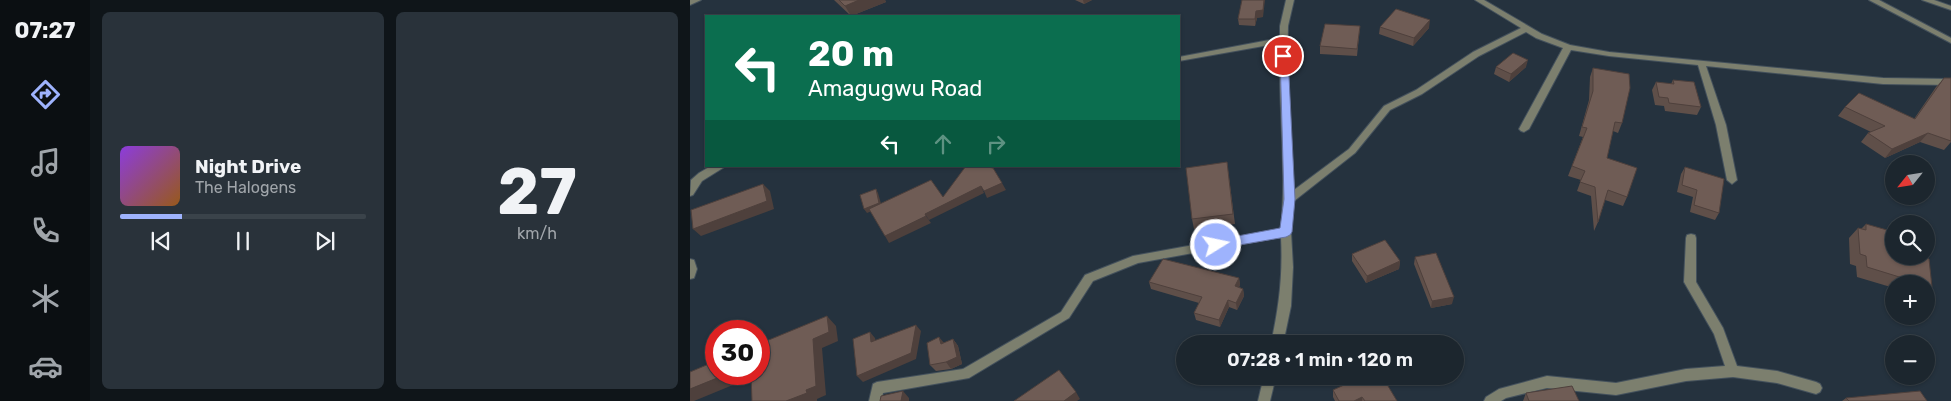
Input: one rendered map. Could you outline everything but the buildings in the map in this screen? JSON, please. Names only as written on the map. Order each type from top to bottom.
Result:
[{"type":"street","points":[[690,3],[697,0]]},
{"type":"street","points":[[1279,335],[1285,306],[1288,267],[1286,232],[1290,199],[1283,73],[1284,26],[1290,0]]},
{"type":"street","points":[[1479,0],[1526,29],[1568,47],[1610,54],[1882,81],[1951,82]]},
{"type":"street","points":[[1873,0],[1951,41]]},
{"type":"street","points":[[1926,0],[1951,8]]},
{"type":"street","points":[[1290,199],[1352,151],[1387,108],[1419,92],[1476,54],[1526,29]]},
{"type":"street","points":[[1180,59],[1284,40]]},
{"type":"street","points":[[1524,129],[1568,47]]},
{"type":"street","points":[[1701,62],[1721,125],[1732,180]]},
{"type":"street","points":[[690,192],[691,187],[704,173],[719,167]]},
{"type":"street","points":[[874,401],[877,388],[965,374],[1065,315],[1089,278],[1137,259],[1286,232]]},
{"type":"street","points":[[1691,238],[1690,282],[1719,332],[1733,371]]},
{"type":"street","points":[[690,263],[692,269],[690,275]]},
{"type":"street","points":[[1490,401],[1503,393],[1547,382],[1616,389],[1686,375],[1733,371],[1777,377],[1816,388]]},
{"type":"street","points":[[1264,401],[1268,385]]},
{"type":"route","points":[[1216,245],[1286,232],[1290,199],[1283,56]]}]
